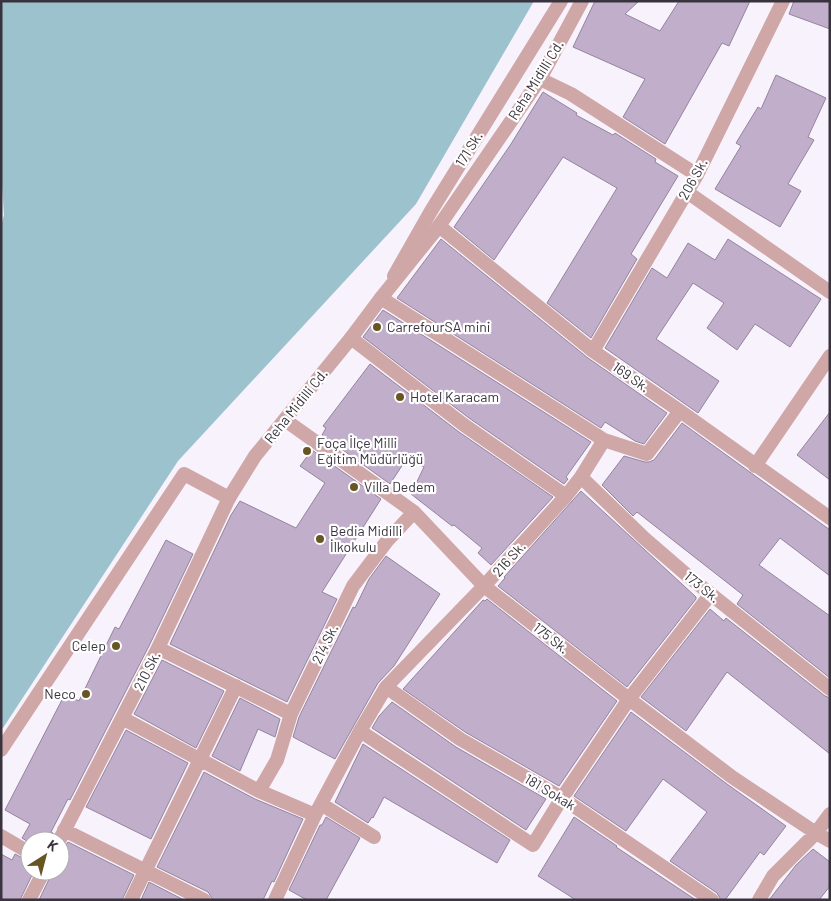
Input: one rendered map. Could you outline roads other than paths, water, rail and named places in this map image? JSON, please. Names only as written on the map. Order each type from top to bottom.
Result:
[{"type":"street","name":"171 Sk.","points":[[381,298],[431,211],[561,1]]},
{"type":"street","name":"Reha Midilli Cd.","points":[[229,498],[255,456],[439,226],[540,79],[582,1]]},
{"type":"street","name":"206 Sk.","points":[[593,351],[697,175],[783,1]]},
{"type":"street","points":[[540,79],[571,94],[697,175]]},
{"type":"street","points":[[687,192],[830,292]]},
{"type":"street","name":"169 Sk.","points":[[439,226],[593,351],[830,518]]},
{"type":"street","points":[[381,298],[604,440],[647,454],[680,411]]},
{"type":"street","points":[[351,338],[464,425],[566,496]]},
{"type":"street","points":[[755,466],[830,356]]},
{"type":"street","name":"175 Sk.","points":[[285,420],[414,512],[484,586],[629,699],[732,777],[830,841]]},
{"type":"street","name":"216 Sk.","points":[[275,900],[318,810],[386,687],[484,586],[566,496],[582,477],[604,440]]},
{"type":"street","points":[[1,750],[184,474],[229,498]]},
{"type":"street","name":"173 Sk.","points":[[582,477],[644,538],[710,595],[830,689]]},
{"type":"street","name":"210 Sk.","points":[[65,831],[158,648],[229,498]]},
{"type":"street","name":"214 Sk.","points":[[260,791],[277,760],[291,714],[353,586],[387,541],[414,512]]},
{"type":"street","points":[[360,731],[533,845],[562,798],[629,699],[710,595]]},
{"type":"street","points":[[158,648],[291,714]]},
{"type":"street","points":[[130,900],[236,686]]},
{"type":"street","name":"181 Sokak","points":[[386,687],[460,739],[562,798],[712,900]]},
{"type":"street","points":[[122,718],[260,791],[318,810],[374,837]]},
{"type":"street","points":[[759,900],[773,876],[816,833],[830,814]]},
{"type":"street","points":[[1,836],[20,847]]},
{"type":"street","points":[[70,839],[146,870],[204,900]]},
{"type":"street","points":[[29,900],[39,881]]},
{"type":"water","points":[[1,1],[534,1],[416,204],[178,461],[3,728],[1,728],[1,226],[4,215],[1,170]]},
{"type":"place","name":"CarrefourSA mini","points":[[377,327]]},
{"type":"place","name":"Hotel Karacam","points":[[400,397]]},
{"type":"place","name":"Foça İlçe Milli Eğitim Müdürlüğü","points":[[307,451]]},
{"type":"place","name":"Villa Dedem","points":[[354,487]]},
{"type":"place","name":"Bedia Midilli İlkokulu","points":[[320,539]]},
{"type":"place","name":"Celep","points":[[116,646]]},
{"type":"place","name":"Neco","points":[[86,694]]}]
